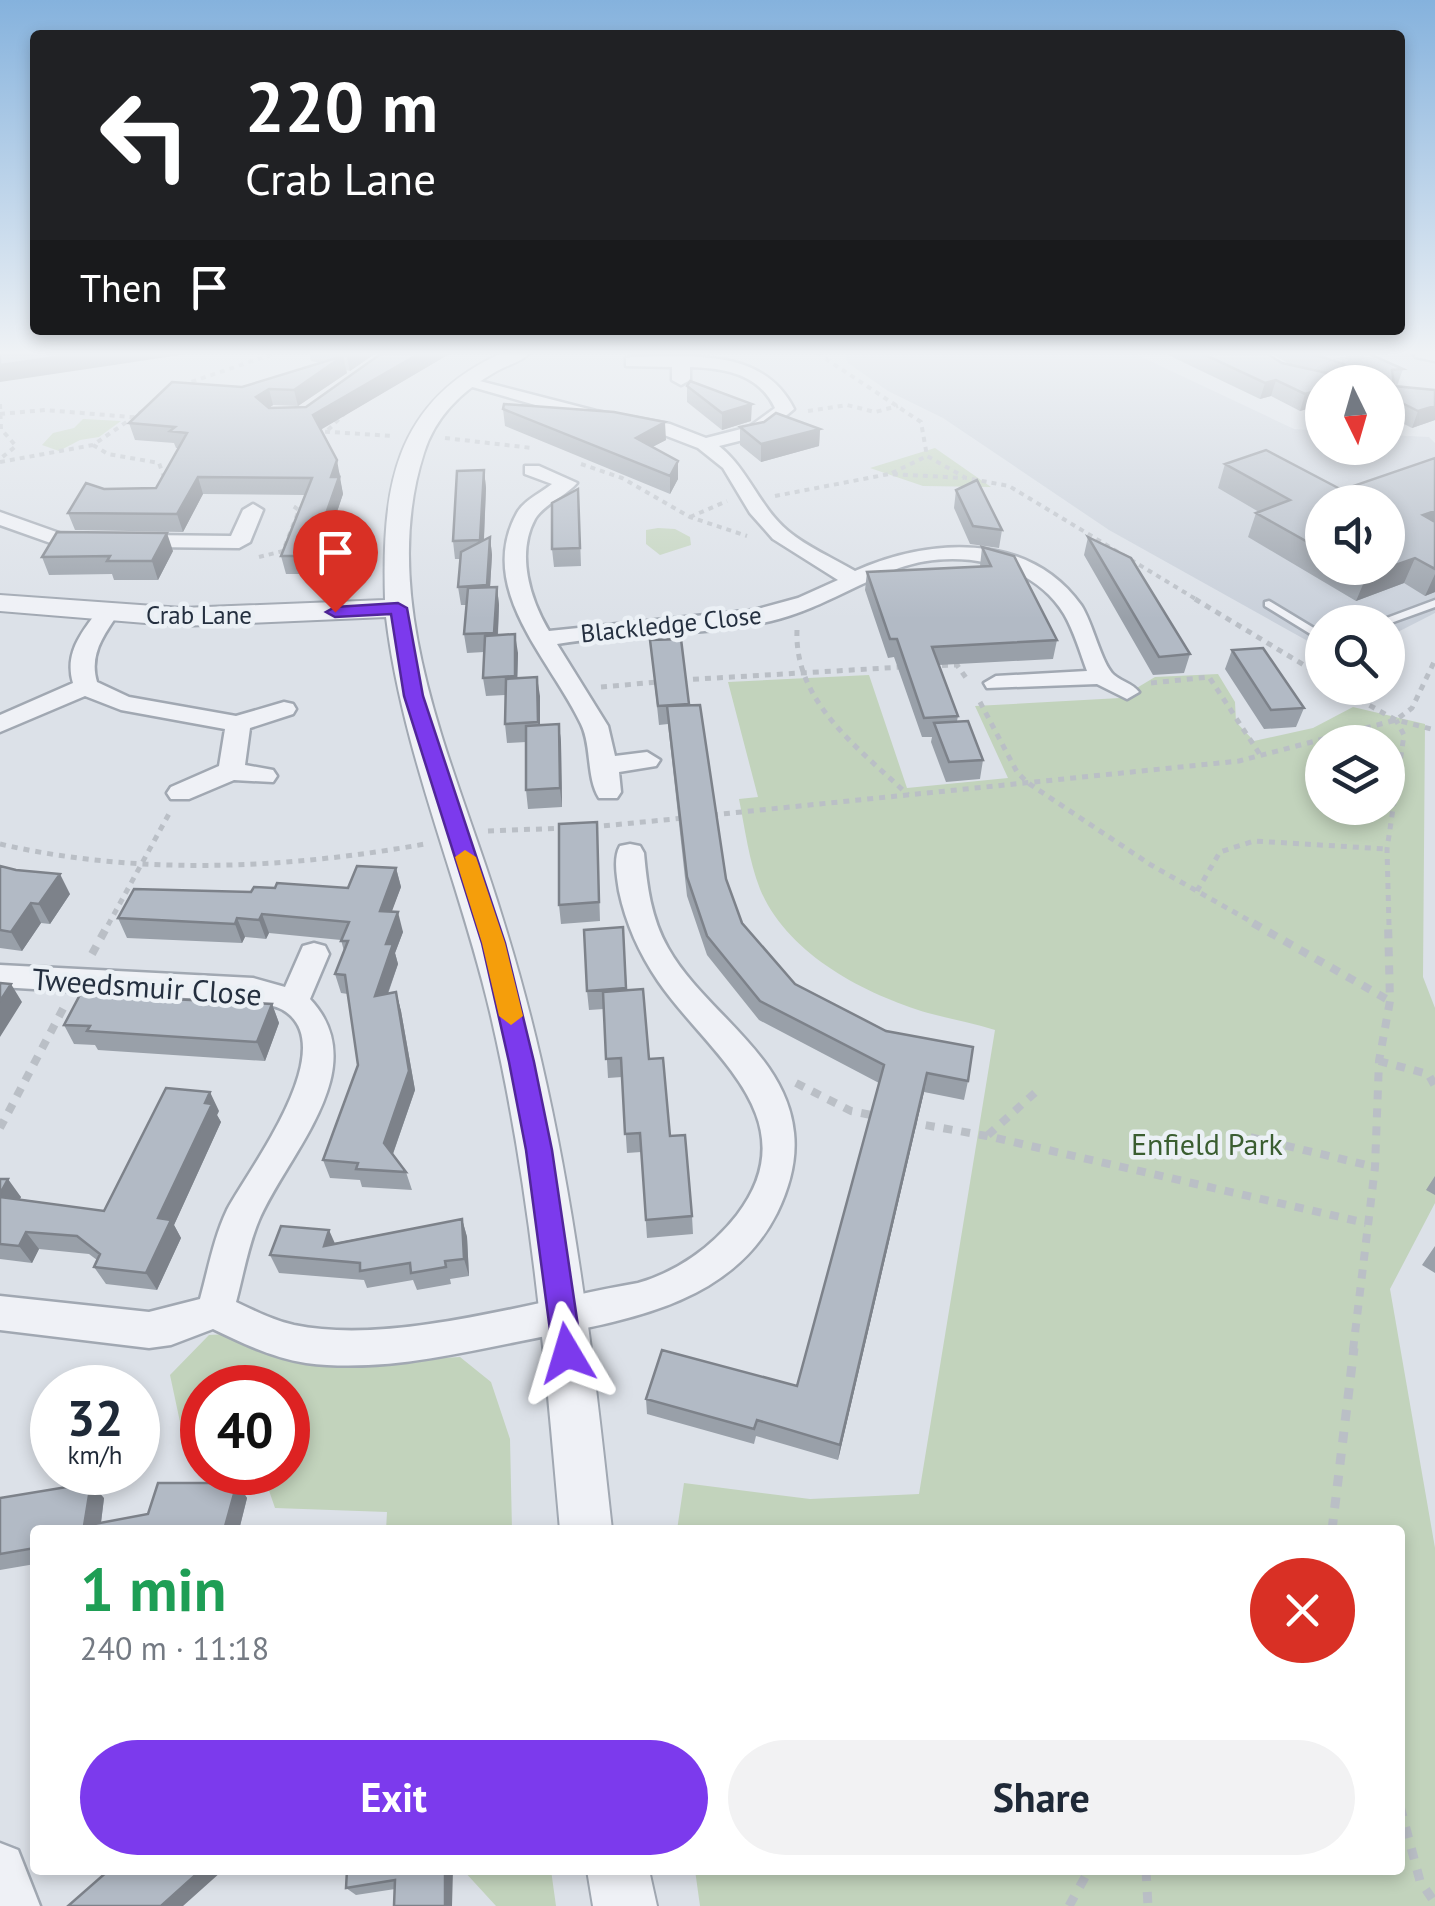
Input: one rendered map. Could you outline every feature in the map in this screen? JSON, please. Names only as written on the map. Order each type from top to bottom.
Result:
[{"type":"street","points":[[418,442],[408,463],[397,552],[401,642],[415,703],[493,943],[522,1062],[563,1316],[585,1525]]},
{"type":"street","points":[[700,442],[731,465],[750,498],[780,535],[854,580]]},
{"type":"street","points":[[705,444],[713,442]]},
{"type":"street","name":"Blackledge Close","points":[[538,472],[567,483],[528,513],[516,545],[523,601],[542,640],[595,726],[608,792]]},
{"type":"street","points":[[0,518],[59,540],[239,542],[254,510]]},
{"type":"street","name":"Blackledge Close","points":[[542,640],[605,629],[732,621],[801,605],[912,558],[943,552],[980,554],[1022,565],[1054,586],[1073,610],[1101,677]]},
{"type":"street","name":"Crab Lane","points":[[0,602],[107,614],[238,616],[398,608]]},
{"type":"street","points":[[107,614],[84,647],[80,661],[86,686],[116,704],[195,712],[236,724],[284,709]]},
{"type":"street","points":[[988,693],[1101,677],[1127,692]]},
{"type":"street","points":[[0,724],[86,686]]},
{"type":"street","points":[[231,771],[239,735],[236,724]]},
{"type":"street","points":[[605,765],[647,760]]},
{"type":"street","points":[[180,793],[231,771],[264,776]]},
{"type":"street","points":[[0,1313],[150,1330],[215,1311],[274,1339],[339,1347],[463,1333],[642,1298],[676,1285],[730,1250],[752,1225],[771,1184],[777,1144],[774,1118],[763,1086],[740,1054],[680,991],[657,960],[626,932],[630,853]]},
{"type":"street","name":"Tweedsmuir Close","points":[[294,1001],[314,954]]},
{"type":"street","name":"Tweedsmuir Close","points":[[0,976],[253,990],[294,1001],[315,1024],[320,1055],[316,1075],[294,1127],[241,1219],[215,1311]]},
{"type":"street","points":[[0,1868],[15,1906]]},
{"type":"street","points":[[619,1875],[625,1906]]},
{"type":"lane","points":[[1405,614],[1435,603]]},
{"type":"lane","points":[[1269,604],[1305,627]]},
{"type":"path","points":[[0,460],[16,446],[15,442]]},
{"type":"path","points":[[0,460],[98,442]]},
{"type":"path","points":[[538,472],[601,442]]},
{"type":"path","points":[[924,442],[926,456]]},
{"type":"path","points":[[753,538],[690,516],[720,502],[825,490],[889,474],[926,456]]},
{"type":"path","points":[[926,456],[966,478]]},
{"type":"path","points":[[889,474],[966,478],[1009,486],[1305,666]]},
{"type":"path","points":[[254,510],[277,510],[290,504],[296,492]]},
{"type":"path","points":[[801,605],[793,647],[800,671],[820,709],[909,796]]},
{"type":"path","points":[[486,831],[604,826],[1028,784],[1262,756],[1396,720],[1412,708],[1435,660]]},
{"type":"path","name":"Blackledge Close","points":[[575,689],[800,671],[957,665],[971,684]]},
{"type":"path","points":[[1127,692],[1156,682],[1210,677],[1262,756]]},
{"type":"path","points":[[988,693],[1017,772],[1028,784],[1151,865],[1390,1002]]},
{"type":"path","points":[[1369,705],[1396,720],[1435,730]]},
{"type":"path","points":[[1333,1525],[1375,1167],[1380,1062],[1390,1002],[1386,849],[1404,736],[1396,720]]},
{"type":"path","points":[[604,826],[608,792]]},
{"type":"path","points":[[604,826],[630,853]]},
{"type":"path","points":[[1197,891],[1220,852],[1254,841],[1386,849]]},
{"type":"path","points":[[0,844],[58,860],[142,866],[241,864],[429,844]]},
{"type":"path","points":[[740,1054],[850,1111],[987,1136],[1366,1223]]},
{"type":"path","points":[[1380,1062],[1428,1074],[1435,1086]]},
{"type":"path","points":[[1428,1074],[1435,1066]]},
{"type":"path","points":[[987,1136],[1038,1090]]},
{"type":"path","points":[[1234,1133],[1375,1167]]},
{"type":"path","points":[[1405,1824],[1420,1880],[1435,1903]]},
{"type":"path","points":[[1069,1906],[1087,1875]]},
{"type":"path","points":[[1146,1875],[1148,1906]]},
{"type":"shaded area","points":[[978,442],[1305,442],[1305,465],[1405,465],[1405,442],[1434,442],[1435,613],[1405,628],[1405,605],[1305,605],[1305,640],[1109,530]]},
{"type":"green space","points":[[45,442],[76,442],[59,451],[42,445]]},
{"type":"green space","points":[[935,448],[991,487],[923,486],[870,468]]},
{"type":"green space","points":[[675,529],[690,537],[691,545],[660,555],[646,544],[646,530]]},
{"type":"green space","name":"Enfield Park","points":[[1218,674],[1235,702],[1236,722],[1254,741],[1305,730],[1305,825],[1405,825],[1405,725],[1319,725],[1353,707],[1425,724],[1423,977],[1435,1008],[1435,1203],[1390,1289],[1435,1548],[1435,1906],[700,1906],[696,1875],[1405,1875],[1405,1525],[678,1525],[684,1483],[810,1499],[919,1494],[995,1030],[904,1005],[854,983],[808,952],[772,912],[756,878],[745,833],[739,799],[758,797],[728,682],[869,675],[907,788],[1008,778],[975,706],[1120,698],[1155,677]]},
{"type":"green space","points":[[246,1333],[367,1362],[460,1357],[491,1382],[510,1439],[512,1525],[386,1525],[387,1512],[275,1508],[271,1495],[310,1495],[310,1365],[180,1365],[180,1422],[170,1375],[209,1335]]},
{"type":"green space","points":[[468,1875],[552,1875],[556,1906],[496,1906]]},
{"type":"building","points":[[182,442],[327,442],[337,460],[331,477],[339,477],[311,556],[281,556],[312,478],[198,477],[177,514],[68,513],[86,483],[104,489],[156,488]]},
{"type":"building","points":[[585,442],[643,442],[678,461],[670,476]]},
{"type":"building","points":[[1266,450],[1332,485],[1305,485],[1305,540],[1256,513],[1290,500],[1225,464]]},
{"type":"building","points":[[1435,458],[1435,511],[1423,515],[1435,522],[1435,569],[1415,558],[1405,562],[1405,485],[1357,485]]},
{"type":"building","points":[[484,470],[480,540],[453,541],[457,471]]},
{"type":"building","points":[[977,480],[1002,530],[973,526],[956,490]]},
{"type":"building","points":[[578,489],[580,548],[552,549],[552,503]]},
{"type":"building","points":[[57,532],[167,533],[152,561],[107,561],[110,556],[42,557]]},
{"type":"building","points":[[490,537],[487,585],[458,587],[461,552]]},
{"type":"building","points":[[1088,537],[1131,558],[1190,654],[1159,657]]},
{"type":"building","points":[[982,547],[1014,556],[1057,640],[932,647],[958,716],[924,718],[897,639],[890,639],[867,572],[991,566]]},
{"type":"building","points":[[497,587],[494,633],[464,634],[468,588]]},
{"type":"building","points":[[515,634],[515,676],[483,678],[485,636]]},
{"type":"building","points":[[681,639],[689,704],[658,706],[650,640]]},
{"type":"building","points":[[1263,648],[1304,708],[1271,710],[1232,650]]},
{"type":"building","points":[[537,677],[538,722],[505,724],[506,679]]},
{"type":"building","points":[[700,705],[726,879],[742,923],[795,984],[886,1031],[973,1047],[968,1081],[927,1073],[840,1445],[757,1420],[754,1429],[646,1399],[662,1350],[797,1386],[884,1065],[760,1001],[707,936],[687,877],[667,706]]},
{"type":"building","points":[[968,721],[983,760],[949,762],[934,723]]},
{"type":"building","points":[[559,724],[560,788],[526,790],[526,726]]},
{"type":"building","points":[[597,822],[599,902],[559,905],[559,824]]},
{"type":"building","points":[[0,866],[60,874],[39,904],[31,903],[11,932],[0,930]]},
{"type":"building","points":[[357,866],[396,868],[380,911],[398,912],[386,944],[393,944],[375,996],[396,992],[409,1071],[384,1143],[406,1172],[356,1169],[358,1163],[323,1160],[358,1065],[345,975],[335,974],[348,941],[341,941],[349,922],[262,914],[259,920],[237,918],[235,924],[118,918],[134,889],[251,892],[254,887],[275,888],[277,883],[348,888]]},
{"type":"building","points":[[623,927],[626,988],[587,991],[584,930]]},
{"type":"building","points":[[0,983],[11,984],[0,1001]]},
{"type":"building","points":[[83,989],[134,993],[132,997],[272,1004],[257,1042],[87,1031],[90,1026],[64,1025]]},
{"type":"building","points":[[643,989],[649,1059],[663,1058],[670,1136],[685,1135],[692,1216],[646,1220],[640,1133],[625,1134],[621,1058],[606,1059],[603,992]]},
{"type":"building","points":[[166,1088],[210,1092],[205,1103],[212,1104],[158,1218],[171,1220],[146,1273],[94,1267],[100,1254],[77,1236],[26,1232],[19,1246],[0,1244],[0,1197],[104,1211]]},
{"type":"building","points":[[462,1219],[464,1259],[445,1261],[446,1267],[411,1273],[410,1263],[360,1271],[360,1263],[270,1255],[281,1226],[329,1230],[324,1246]]},
{"type":"building","points":[[160,1483],[180,1483],[180,1495],[234,1495],[225,1525],[89,1525],[148,1514],[154,1495],[160,1495]]},
{"type":"building","points":[[30,1493],[89,1495],[84,1525],[30,1525],[30,1549],[0,1554],[0,1498]]},
{"type":"building","points":[[103,1875],[195,1875],[161,1906],[68,1906]]},
{"type":"building","points":[[347,1875],[445,1875],[445,1906],[394,1906],[395,1880],[346,1888]]},
{"type":"slow traffic","points":[[465,857],[511,1016]]},
{"type":"route","points":[[335,612],[398,608],[413,696],[493,943],[522,1062],[539,1150],[567,1353]]}]
